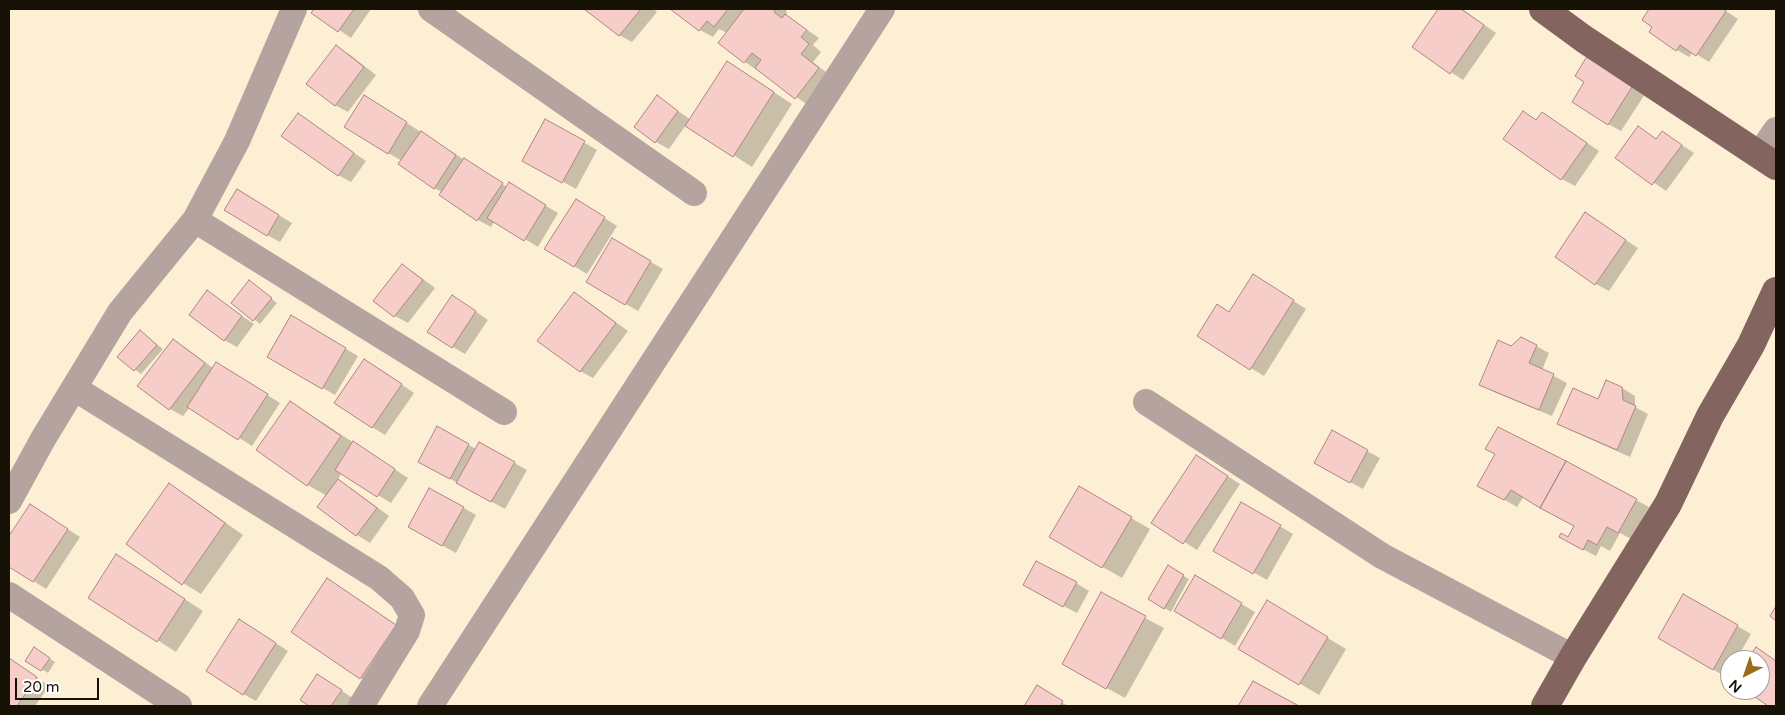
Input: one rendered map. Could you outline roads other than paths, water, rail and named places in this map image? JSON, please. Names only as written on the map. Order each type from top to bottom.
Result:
[{"type":"main road","points":[[1543,9],[1584,40],[1768,160]]},
{"type":"main road","points":[[1545,706],[1572,657],[1668,504],[1710,416],[1751,345],[1776,291]]},
{"type":"street","points":[[9,501],[120,312],[195,220],[237,141],[294,9]]},
{"type":"street","points":[[431,9],[694,193]]},
{"type":"street","points":[[430,706],[882,9]]},
{"type":"street","points":[[1768,160],[1776,130]]},
{"type":"street","points":[[195,220],[504,412]]},
{"type":"street","points":[[74,388],[379,578],[402,598],[412,615],[407,631],[361,706]]},
{"type":"street","points":[[1146,402],[1382,556],[1572,657]]},
{"type":"street","points":[[9,595],[179,706]]}]
